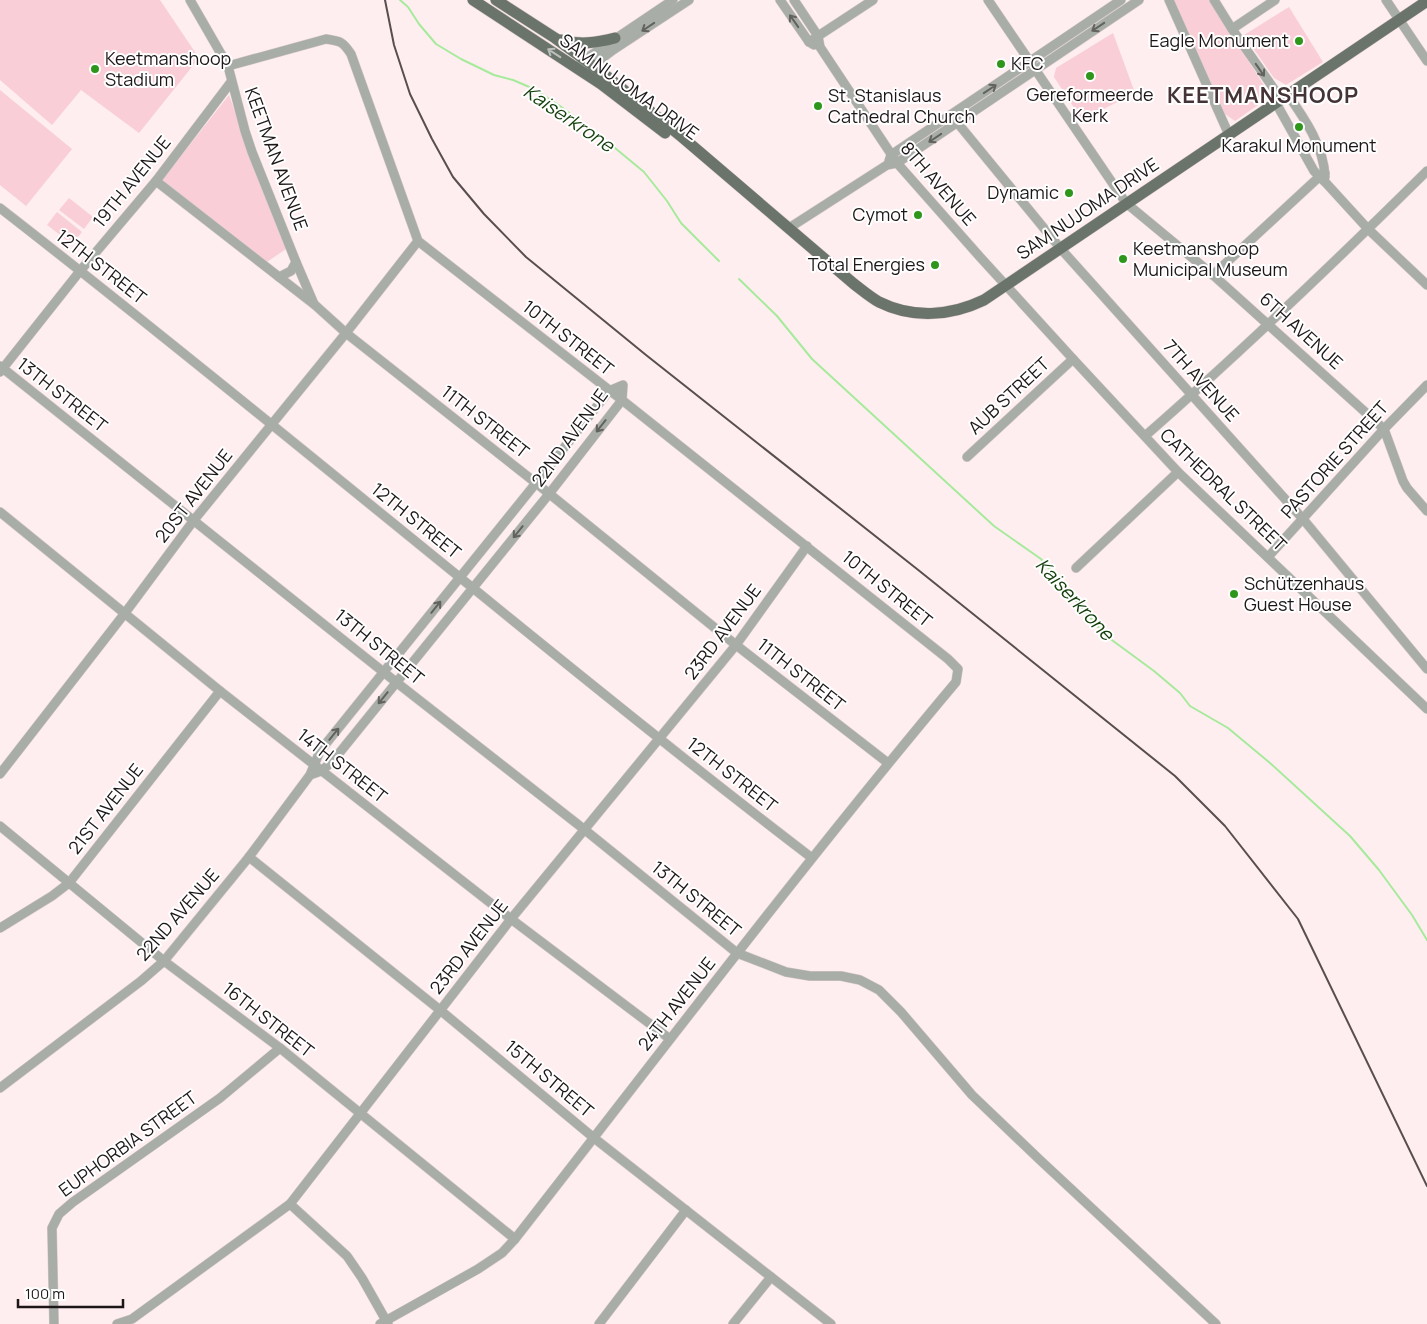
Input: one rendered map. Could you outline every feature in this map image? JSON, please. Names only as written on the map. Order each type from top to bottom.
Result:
[{"type":"main road","name":"SAM NUJOMA DRIVE","points":[[473,0],[584,66]]},
{"type":"main road","name":"SAM NUJOMA DRIVE","points":[[496,0],[554,38],[648,120],[749,199],[762,206],[854,284],[878,301],[893,307],[911,312],[931,314],[958,310],[984,300],[1427,1]]},
{"type":"main road","points":[[554,38],[582,44],[599,43],[615,38]]},
{"type":"street","name":"KEETMAN AVENUE","points":[[190,0],[228,66],[252,152],[315,305]]},
{"type":"street","points":[[584,66],[615,38],[673,0]]},
{"type":"street","points":[[584,66],[689,0]]},
{"type":"street","points":[[780,0],[809,42],[820,47]]},
{"type":"street","name":"8TH AVENUE","points":[[794,0],[818,36],[820,47],[891,155],[1006,285]]},
{"type":"street","points":[[809,42],[873,0]]},
{"type":"street","name":"6TH AVENUE","points":[[988,0],[1126,203],[1269,324],[1384,429],[1403,481],[1427,511]]},
{"type":"street","points":[[887,165],[891,155],[1121,0]]},
{"type":"street","points":[[789,228],[887,165],[897,163],[1138,0]]},
{"type":"street","points":[[1169,0],[1229,135]]},
{"type":"street","points":[[1214,0],[1281,99],[1315,140],[1322,155],[1324,178]]},
{"type":"street","points":[[1232,29],[1276,0]]},
{"type":"street","points":[[1386,0],[1427,61]]},
{"type":"street","points":[[228,66],[326,39],[338,40],[344,44],[351,54],[418,241]]},
{"type":"street","name":"19TH AVENUE","points":[[1,369],[156,181],[232,82]]},
{"type":"street","points":[[1281,99],[1314,171],[1324,178],[1368,229],[1427,285]]},
{"type":"street","name":"7TH AVENUE","points":[[951,115],[1061,248],[1303,519],[1427,669]]},
{"type":"street","points":[[1145,436],[1269,324],[1427,171]]},
{"type":"street","points":[[1213,275],[1324,178]]},
{"type":"street","name":"11TH STREET","points":[[156,181],[315,305],[346,333],[888,764]]},
{"type":"street","name":"12TH STREET","points":[[0,208],[272,424],[660,739],[812,858]]},
{"type":"street","name":"20ST AVENUE","points":[[0,774],[125,613],[194,520],[418,241]]},
{"type":"street","name":"10TH STREET","points":[[418,241],[807,546],[958,669]]},
{"type":"street","points":[[279,277],[291,271],[296,262]]},
{"type":"street","name":"CATHEDRAL STREET","points":[[1006,285],[1072,359],[1178,472],[1427,709]]},
{"type":"street","name":"AUB STREET","points":[[967,457],[1072,359]]},
{"type":"street","name":"13TH STREET","points":[[1,369],[585,830],[737,953],[786,972],[810,976],[841,976],[860,980],[879,990],[901,1012],[972,1095],[1216,1324]]},
{"type":"street","name":"PASTORIE STREET","points":[[1268,557],[1427,384]]},
{"type":"street","name":"22ND AVENUE","points":[[0,1088],[141,981],[164,960],[250,857],[310,775],[320,751],[609,391]]},
{"type":"street","name":"22ND AVENUE","points":[[310,775],[332,762],[549,494],[622,400]]},
{"type":"street","points":[[1076,568],[1178,472]]},
{"type":"street","name":"14TH STREET","points":[[0,512],[220,691],[511,919],[670,1039]]},
{"type":"street","name":"23RD AVENUE","points":[[117,1324],[132,1319],[290,1204],[511,919],[736,645],[807,546]]},
{"type":"street","name":"24TH AVENUE","points":[[385,1323],[478,1269],[502,1253],[515,1239],[812,858],[956,682],[958,669]]},
{"type":"street","name":"21ST AVENUE","points":[[0,928],[52,896],[69,883],[220,691]]},
{"type":"street","name":"16TH STREET","points":[[0,826],[164,960],[280,1048],[515,1239]]},
{"type":"street","name":"15TH STREET","points":[[250,857],[440,1010],[594,1138],[831,1324]]},
{"type":"street","name":"EUPHORBIA STREET","points":[[54,1324],[52,1228],[59,1214],[81,1196],[220,1098],[280,1048]]},
{"type":"street","points":[[290,1204],[346,1256],[362,1278],[385,1323]]},
{"type":"street","points":[[598,1324],[686,1210]]},
{"type":"street","points":[[733,1324],[771,1277]]},
{"type":"shaded area","name":"Keetmanshoop Stadium","points":[[0,0],[160,0],[199,58],[139,133],[81,90],[52,125],[0,80]]},
{"type":"shaded area","points":[[1174,0],[1209,0],[1271,96],[1235,121],[1225,114]]},
{"type":"shaded area","points":[[1289,7],[1323,62],[1286,85],[1274,78],[1244,35]]},
{"type":"shaded area","points":[[1113,33],[1135,93],[1082,120],[1054,77],[1056,68]]},
{"type":"shaded area","points":[[0,90],[72,149],[26,206],[0,185]]},
{"type":"shaded area","points":[[229,95],[286,249],[267,262],[162,180]]},
{"type":"shaded area","points":[[69,198],[93,217],[84,229],[59,210]]},
{"type":"shaded area","points":[[57,212],[82,232],[72,244],[47,225]]},
{"type":"waterway","name":"Kaiserkrone","points":[[400,0],[408,7],[436,44],[494,75],[513,80],[534,89],[609,143],[644,172],[667,201],[681,223],[719,261]]},
{"type":"waterway","name":"Kaiserkrone","points":[[739,279],[777,316],[812,359],[994,526],[1041,559],[1105,635],[1154,671],[1180,693],[1190,706],[1228,728],[1270,763],[1350,836],[1379,870],[1412,915],[1427,940]]},
{"type":"railway","points":[[385,0],[394,45],[410,94],[432,139],[453,177],[484,214],[526,257],[646,355],[1175,776],[1225,826],[1298,919],[1427,1186]]},
{"type":"place","name":"Eagle Monument","points":[[1299,41]]},
{"type":"place","name":"KFC","points":[[1001,64]]},
{"type":"place","name":"Keetmanshoop Stadium","points":[[95,69]]},
{"type":"place","name":"Gereformeerde Kerk","points":[[1090,76]]},
{"type":"place","name":"St. Stanislaus Cathedral Church","points":[[818,106]]},
{"type":"place","name":"Karakul Monument","points":[[1299,127]]},
{"type":"place","name":"Dynamic","points":[[1069,193]]},
{"type":"place","name":"Cymot","points":[[918,215]]},
{"type":"place","name":"Keetmanshoop Municipal Museum","points":[[1123,259]]},
{"type":"place","name":"Total Energies","points":[[935,265]]},
{"type":"place","name":"Schützenhaus Guest House","points":[[1234,594]]},
{"type":"district","name":"KEETMANSHOOP","points":[[1263,95]]}]
